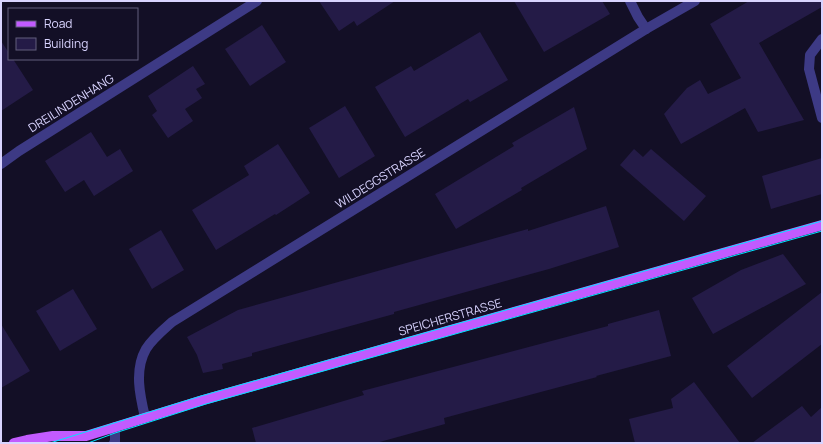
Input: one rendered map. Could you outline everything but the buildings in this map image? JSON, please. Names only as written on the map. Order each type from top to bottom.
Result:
[{"type":"main road","name":"SPEICHERSTRASSE","points":[[14,443],[53,436],[82,440],[114,427],[145,417],[822,225]]},
{"type":"street","name":"DREILINDENHANG","points":[[1,164],[19,151],[257,1]]},
{"type":"street","points":[[630,1],[646,29]]},
{"type":"street","name":"WILDEGGSTRASSE","points":[[145,417],[139,382],[141,362],[146,349],[172,322],[646,29],[695,1]]},
{"type":"street","points":[[822,39],[810,54],[809,69],[822,118]]},
{"type":"street","points":[[114,427],[114,443]]},
{"type":"tram line","points":[[50,443],[201,396],[822,221]]},
{"type":"tram line","points":[[88,443],[206,404],[822,231]]}]
